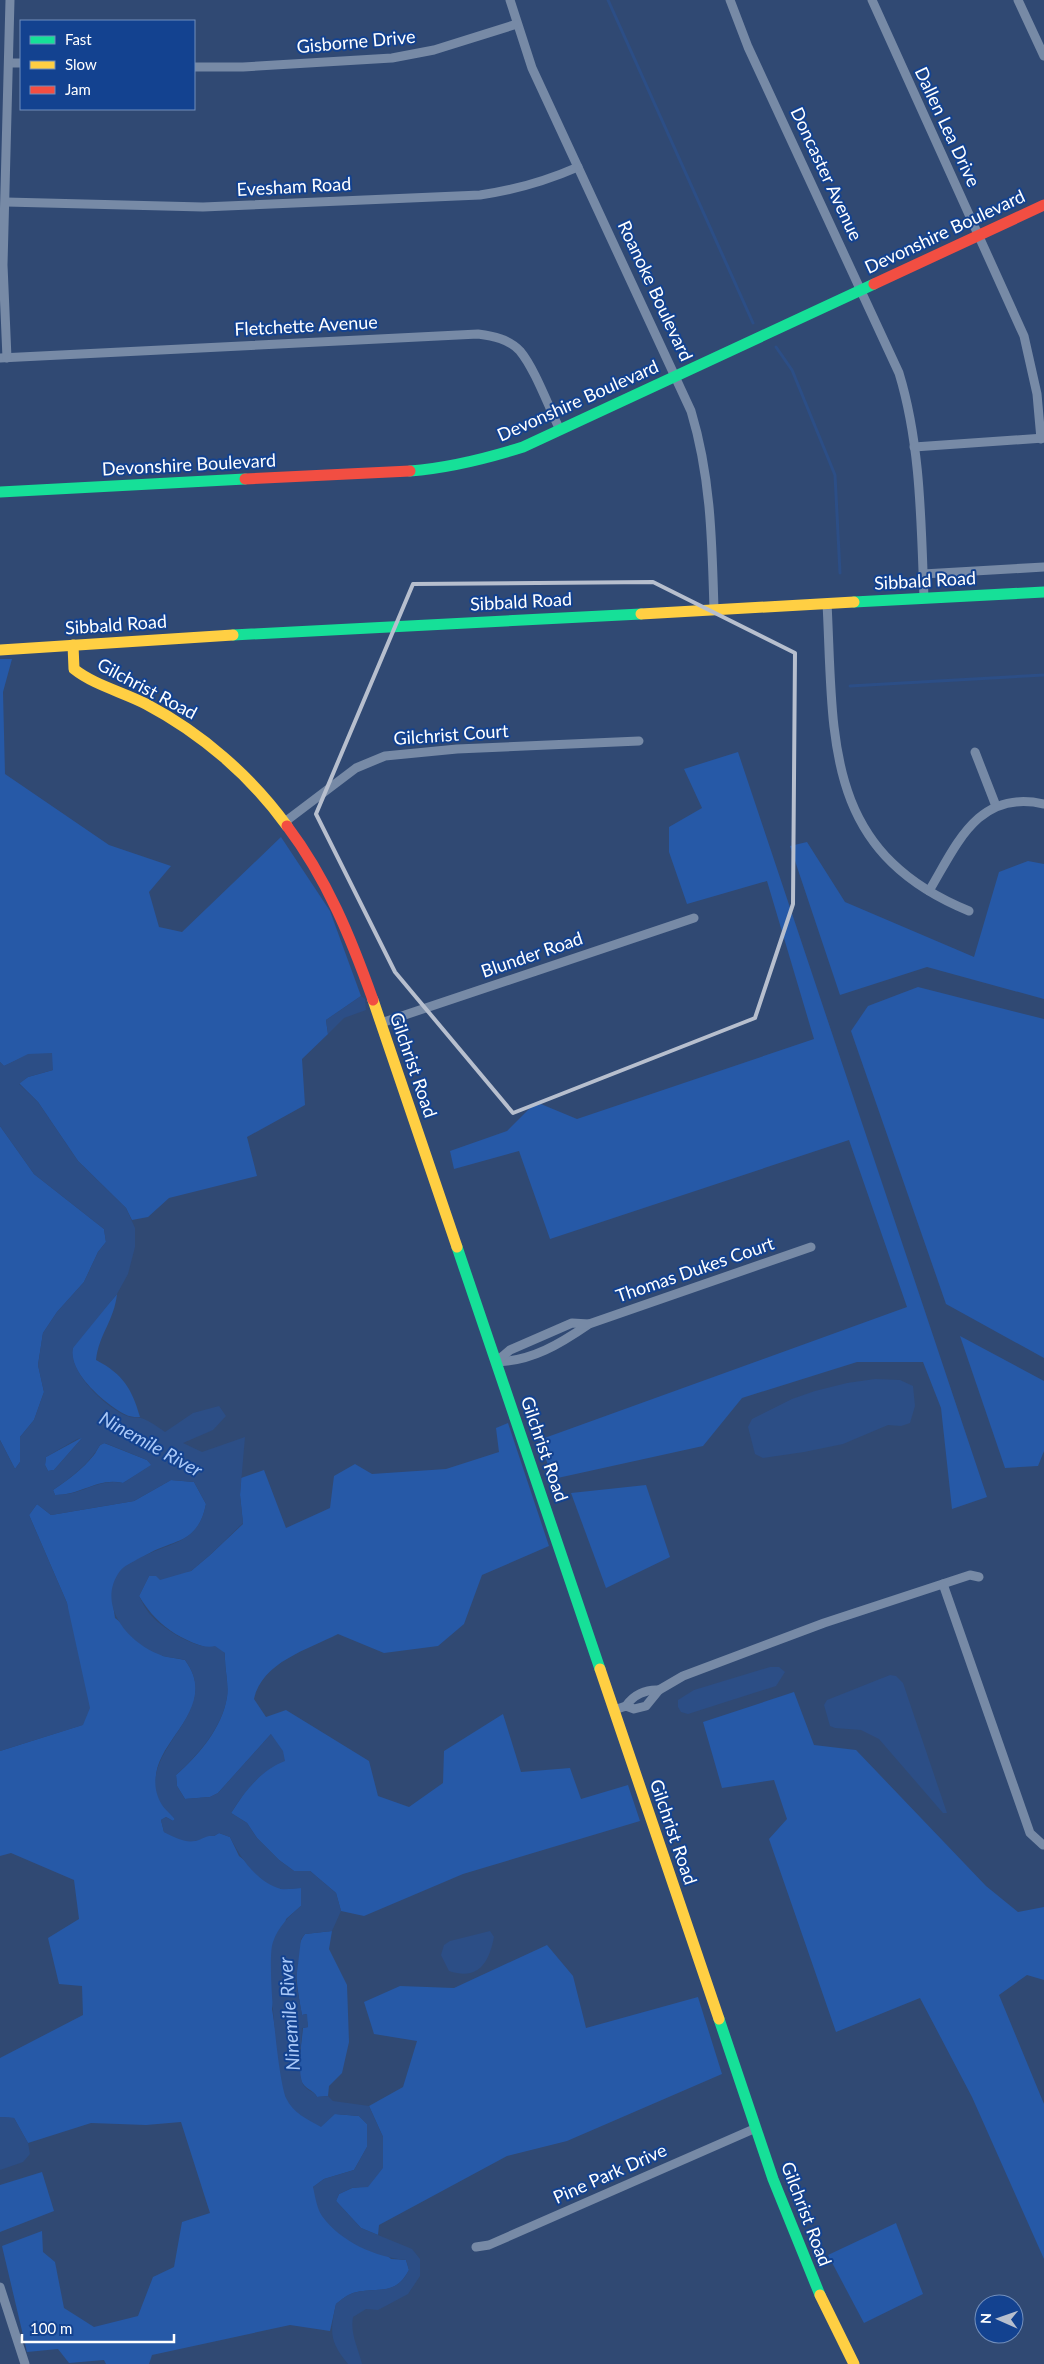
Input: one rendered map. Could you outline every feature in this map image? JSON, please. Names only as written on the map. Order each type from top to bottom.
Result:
[{"type":"street","points":[[3,358],[10,0]]},
{"type":"street","name":"Roanoke Boulevard","points":[[510,0],[532,68],[677,376],[691,411],[702,448],[708,483],[714,610]]},
{"type":"street","name":"Doncaster Avenue","points":[[730,0],[748,47],[899,373],[910,417],[914,447],[924,598]]},
{"type":"street","name":"Dallen Lea Drive","points":[[872,0],[1024,336],[1037,394],[1042,438]]},
{"type":"street","points":[[1018,0],[1044,56]]},
{"type":"street","name":"Gisborne Drive","points":[[195,68],[392,58],[434,50],[518,24]]},
{"type":"street","points":[[9,63],[20,63]]},
{"type":"street","name":"Evesham Road","points":[[6,202],[203,207],[480,195],[523,187],[578,167]]},
{"type":"street","name":"Devonshire Boulevard","points":[[0,492],[439,470],[482,460],[523,447],[1044,205]]},
{"type":"street","name":"Fletchette Avenue","points":[[3,358],[478,334],[494,336],[519,350],[527,362],[560,430]]},
{"type":"street","points":[[914,447],[1042,438]]},
{"type":"street","points":[[923,574],[1044,567]]},
{"type":"street","name":"Sibbald Road","points":[[0,650],[1044,592]]},
{"type":"street","points":[[828,603],[834,732],[845,786],[861,822],[885,856],[905,874],[943,901],[969,911]]},
{"type":"street","name":"Gilchrist Road","points":[[73,645],[74,669],[80,674],[116,689],[183,726],[235,767],[258,788],[286,821],[312,858],[340,910],[381,1023],[756,2128],[794,2235],[815,2284],[854,2364]]},
{"type":"street","name":"Gilchrist Court","points":[[286,821],[356,768],[385,756],[457,749],[639,741]]},
{"type":"street","points":[[974,752],[996,806]]},
{"type":"street","points":[[929,891],[968,828],[996,806],[1010,802],[1044,804]]},
{"type":"street","name":"Blunder Road","points":[[381,1023],[694,918]]},
{"type":"street","name":"Thomas Dukes Court","points":[[496,1362],[513,1362],[535,1355],[558,1345],[589,1324],[811,1247]]},
{"type":"street","name":"Thomas Dukes Court","points":[[496,1362],[510,1350],[572,1323],[589,1324]]},
{"type":"street","points":[[614,1710],[626,1706],[634,1709],[646,1706],[659,1690],[683,1676],[824,1623],[970,1575],[979,1577]]},
{"type":"street","points":[[943,1584],[1030,1833],[1042,1846]]},
{"type":"street","points":[[626,1706],[631,1698],[651,1689],[659,1690]]},
{"type":"street","name":"Pine Park Drive","points":[[476,2247],[489,2245],[756,2128]]},
{"type":"street","points":[[0,2287],[25,2364]]},
{"type":"highlighted area","points":[[653,582],[795,653],[793,904],[755,1018],[513,1113],[395,972],[316,814],[413,584]]},
{"type":"shaded area","points":[[0,659],[12,659],[3,692],[5,774],[109,845],[171,866],[149,892],[159,927],[182,932],[281,837],[330,911],[361,996],[326,1020],[328,1034],[302,1059],[305,1105],[247,1137],[257,1176],[169,1198],[148,1217],[132,1220],[126,1208],[78,1161],[38,1102],[19,1083],[28,1077],[53,1070],[28,1055],[4,1066],[0,1062]]},
{"type":"shaded area","points":[[738,752],[987,1497],[952,1509],[941,1408],[923,1362],[857,1362],[742,1398],[703,1446],[553,1479],[539,1440],[907,1307],[849,1140],[550,1239],[519,1151],[454,1169],[450,1151],[507,1131],[536,1102],[577,1119],[814,1039],[767,881],[687,904],[669,852],[669,827],[702,808],[684,769]]},
{"type":"shaded area","points":[[807,842],[845,902],[974,957],[999,872],[1028,861],[1044,864],[1044,999],[927,967],[840,995],[790,846]]},
{"type":"shaded area","points":[[918,987],[1044,1019],[1044,1358],[946,1304],[851,1031],[868,1006]]},
{"type":"shaded area","points":[[0,1126],[34,1174],[104,1229],[106,1242],[98,1252],[84,1282],[57,1312],[43,1333],[38,1365],[44,1392],[34,1420],[20,1437],[20,1462],[15,1469],[0,1440]]},
{"type":"shaded area","points":[[117,1294],[113,1312],[100,1343],[96,1360],[113,1371],[125,1383],[134,1398],[140,1417],[130,1416],[111,1406],[82,1377],[72,1357],[73,1348],[81,1334]]},
{"type":"shaded area","points":[[960,1336],[1044,1381],[1044,1451],[1038,1466],[1005,1468]]},
{"type":"shaded area","points":[[508,1423],[549,1546],[482,1575],[464,1624],[438,1646],[384,1653],[338,1634],[276,1666],[266,1675],[254,1699],[266,1717],[286,1710],[369,1761],[378,1796],[409,1807],[443,1783],[444,1751],[503,1714],[521,1772],[570,1768],[581,1799],[628,1785],[640,1821],[463,1874],[364,1916],[341,1911],[336,1893],[310,1871],[294,1871],[279,1860],[257,1838],[247,1823],[231,1813],[245,1792],[268,1767],[271,1734],[218,1793],[210,1797],[185,1799],[177,1786],[176,1775],[201,1750],[220,1719],[227,1697],[225,1653],[198,1645],[165,1627],[147,1608],[139,1596],[149,1576],[191,1571],[243,1524],[240,1495],[241,1478],[264,1470],[286,1528],[330,1508],[334,1476],[355,1464],[372,1474],[446,1469],[499,1452],[496,1428]]},
{"type":"shaded area","points":[[83,1437],[54,1470],[48,1471],[45,1465],[46,1457]]},
{"type":"shaded area","points":[[104,1443],[147,1460],[152,1465],[123,1483],[106,1482],[74,1492],[55,1495],[53,1490],[80,1470],[94,1455],[99,1446]]},
{"type":"shaded area","points":[[171,1480],[194,1482],[206,1504],[197,1527],[191,1534],[146,1555],[133,1565],[114,1584],[112,1598],[115,1618],[163,1656],[185,1660],[195,1682],[194,1702],[162,1756],[156,1775],[159,1796],[175,1819],[173,1821],[166,1817],[161,1820],[164,1832],[195,1841],[207,1835],[214,1836],[219,1833],[230,1837],[239,1856],[281,1889],[301,1888],[301,1906],[286,1919],[272,2009],[286,2097],[335,2114],[359,2116],[367,2124],[367,2147],[354,2170],[324,2179],[313,2187],[391,2259],[406,2260],[409,2270],[403,2279],[391,2288],[362,2291],[346,2296],[336,2304],[330,2331],[290,2325],[152,2355],[149,2364],[106,2364],[104,2360],[69,2363],[58,2349],[27,2352],[2,2246],[42,2231],[43,2252],[55,2262],[64,2308],[94,2327],[138,2316],[153,2277],[174,2267],[182,2222],[210,2213],[181,2122],[146,2125],[91,2123],[28,2143],[14,2118],[0,2117],[0,2058],[83,2015],[82,1986],[59,1984],[48,1938],[79,1919],[74,1880],[11,1853],[0,1856],[0,1751],[82,1725],[67,1603],[29,1515],[37,1504],[51,1515],[134,1501]]},
{"type":"shaded area","points":[[646,1485],[670,1557],[606,1588],[571,1493]]},
{"type":"shaded area","points":[[794,1692],[814,1745],[856,1750],[986,1886],[1018,1912],[1044,1907],[1044,1980],[1027,1975],[999,1995],[1044,2104],[1044,2259],[972,2097],[920,1998],[836,2032],[769,1839],[787,1819],[774,1780],[722,1788],[703,1722]]},
{"type":"shaded area","points":[[332,1931],[329,1949],[347,1985],[349,2042],[342,2073],[329,2086],[328,2096],[317,2097],[304,2085],[300,2075],[303,2028],[308,2027],[306,2014],[302,2015],[300,2006],[296,1962],[300,1942],[305,1934]]},
{"type":"shaded area","points":[[547,1945],[573,1976],[586,2028],[698,1997],[722,2074],[567,2141],[507,2156],[379,2225],[378,2235],[361,2228],[336,2201],[339,2194],[352,2188],[368,2186],[383,2137],[369,2106],[403,2087],[417,2041],[374,2034],[364,2002],[400,1986],[454,1988]]},
{"type":"shaded area","points":[[42,2172],[54,2211],[0,2232],[0,2185]]},
{"type":"shaded area","points":[[896,2223],[923,2294],[864,2323],[828,2255]]},
{"type":"water","points":[[361,996],[365,999],[366,1010],[344,1018],[328,1034],[326,1020]]},
{"type":"water","name":"Ninemile River","points":[[52,1053],[53,1070],[28,1077],[19,1084],[38,1102],[78,1161],[126,1208],[135,1228],[135,1247],[128,1274],[117,1294],[73,1348],[73,1358],[83,1379],[111,1407],[130,1417],[148,1421],[165,1432],[193,1413],[219,1406],[226,1416],[213,1430],[183,1443],[202,1452],[245,1437],[240,1495],[243,1523],[191,1571],[160,1580],[156,1576],[149,1576],[139,1596],[149,1613],[170,1631],[189,1642],[207,1647],[215,1646],[225,1653],[227,1697],[220,1719],[215,1730],[201,1749],[176,1775],[177,1786],[185,1799],[210,1797],[218,1793],[271,1734],[283,1751],[285,1761],[268,1770],[254,1782],[231,1813],[247,1823],[257,1838],[279,1860],[294,1871],[310,1871],[336,1893],[341,1911],[332,1931],[305,1934],[301,1939],[296,1981],[302,2015],[307,2014],[308,2027],[302,2028],[300,2059],[302,2082],[317,2097],[328,2096],[333,2101],[369,2106],[383,2137],[383,2168],[368,2187],[352,2188],[339,2194],[336,2201],[361,2228],[412,2249],[420,2259],[420,2276],[408,2294],[378,2310],[366,2309],[353,2317],[353,2335],[362,2364],[348,2364],[337,2349],[332,2329],[336,2304],[353,2293],[385,2289],[398,2284],[409,2270],[406,2260],[382,2256],[349,2241],[330,2225],[322,2216],[317,2206],[313,2187],[324,2179],[354,2170],[367,2147],[367,2124],[359,2116],[335,2114],[321,2127],[296,2112],[286,2098],[280,2069],[274,2020],[271,1953],[278,1931],[301,1906],[301,1888],[281,1889],[264,1881],[244,1861],[230,1837],[219,1833],[198,1840],[187,1841],[175,1838],[164,1832],[161,1820],[166,1817],[173,1821],[175,1819],[162,1805],[155,1786],[158,1768],[166,1750],[187,1716],[194,1698],[194,1680],[185,1660],[163,1656],[150,1651],[128,1633],[119,1622],[111,1597],[113,1584],[122,1569],[148,1554],[180,1541],[196,1528],[202,1518],[206,1504],[194,1482],[171,1480],[134,1501],[51,1515],[37,1504],[29,1515],[67,1603],[90,1708],[83,1725],[0,1751],[0,1440],[15,1469],[20,1462],[20,1437],[34,1420],[44,1392],[38,1365],[43,1333],[57,1312],[84,1282],[98,1252],[106,1242],[104,1229],[34,1174],[0,1126],[0,1062],[4,1066],[28,1054]],"holes":[[[82,1438],[54,1470],[48,1471],[45,1465],[46,1457]],[[105,1443],[147,1460],[151,1465],[123,1483],[105,1483],[65,1495],[55,1495],[53,1490],[80,1470],[100,1445]]]},
{"type":"water","points":[[875,1379],[900,1380],[913,1386],[915,1406],[910,1423],[901,1426],[888,1425],[843,1444],[804,1452],[763,1458],[755,1454],[748,1427],[752,1419],[792,1399],[815,1391],[847,1383]]},
{"type":"water","points":[[770,1667],[779,1667],[785,1672],[776,1686],[688,1714],[681,1712],[678,1707],[678,1700],[694,1690]]},
{"type":"water","points":[[890,1675],[896,1676],[903,1683],[947,1813],[943,1813],[879,1739],[861,1730],[830,1726],[824,1705],[827,1700]]},
{"type":"water","points":[[490,1931],[494,1937],[492,1946],[481,1967],[468,1973],[449,1971],[441,1955],[444,1945],[450,1941]]},
{"type":"water","points":[[0,2117],[14,2118],[28,2143],[30,2154],[23,2162],[0,2170]]},
{"type":"waterway","points":[[608,0],[753,323]]},
{"type":"waterway","points":[[776,347],[792,370],[835,475],[840,573]]},
{"type":"waterway","points":[[850,686],[1044,675]]},
{"type":"traffic: fast","points":[[410,471],[439,468],[523,447],[874,284]]},
{"type":"traffic: fast","points":[[0,492],[245,479]]},
{"type":"traffic: fast","points":[[854,602],[1044,592]]},
{"type":"traffic: fast","points":[[233,635],[641,614]]},
{"type":"traffic: fast","points":[[457,1247],[600,1669]]},
{"type":"traffic: fast","points":[[719,2019],[773,2179],[820,2295]]},
{"type":"traffic: slow","points":[[641,614],[854,602]]},
{"type":"traffic: slow","points":[[0,650],[233,635]]},
{"type":"traffic: slow","points":[[73,645],[74,669],[100,684],[146,704],[205,742],[224,757],[258,790],[287,826]]},
{"type":"traffic: slow","points":[[373,1000],[457,1247]]},
{"type":"traffic: slow","points":[[600,1669],[719,2019]]},
{"type":"traffic: slow","points":[[820,2295],[854,2364]]},
{"type":"traffic: jam","points":[[874,284],[1044,205]]},
{"type":"traffic: jam","points":[[245,479],[410,471]]},
{"type":"traffic: jam","points":[[287,826],[314,867],[337,910],[373,1000]]}]
